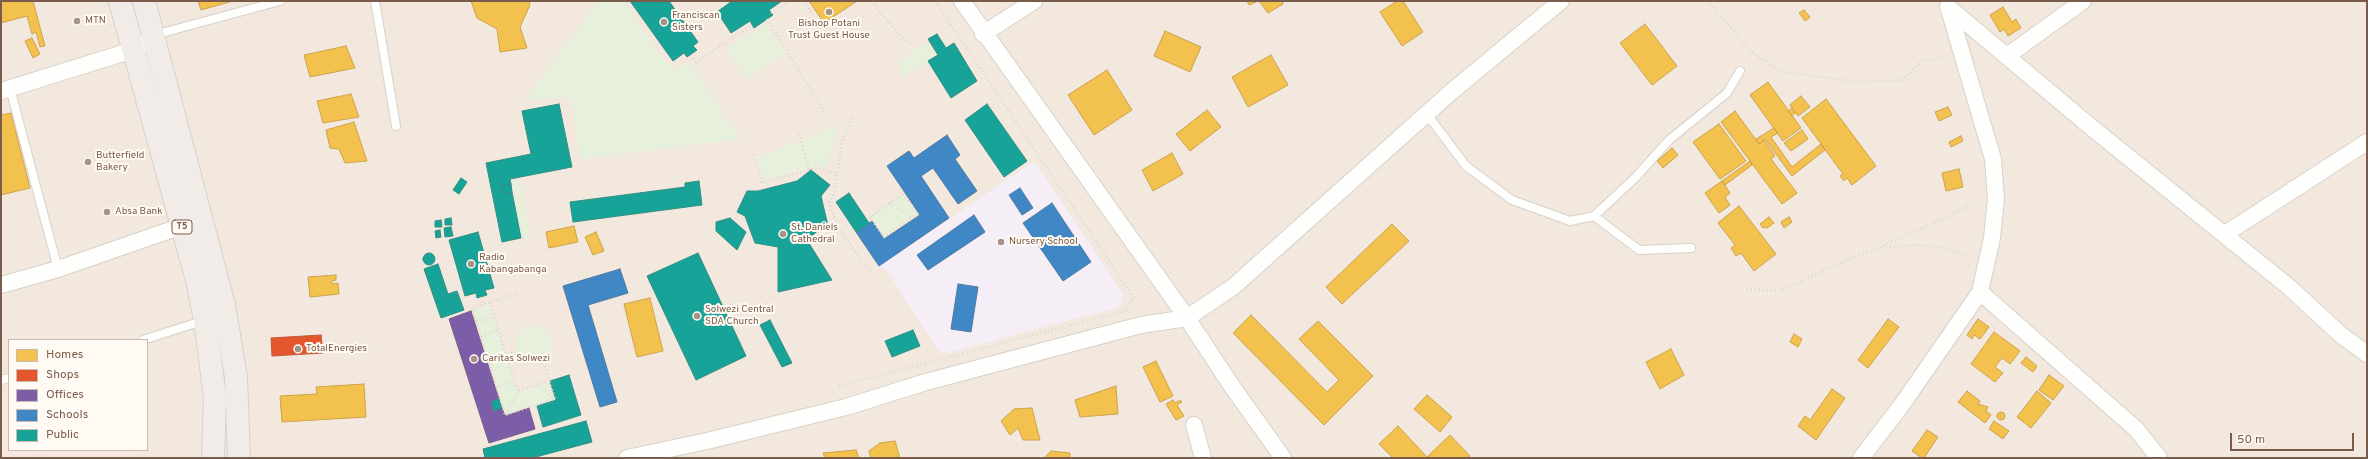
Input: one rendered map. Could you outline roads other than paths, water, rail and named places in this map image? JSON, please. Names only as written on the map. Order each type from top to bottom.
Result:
[{"type":"highway","name":"T5","points":[[120,1],[182,226],[205,320],[215,398],[213,458]]},
{"type":"highway","name":"T5","points":[[144,1],[224,305],[236,377],[240,458]]},
{"type":"street","points":[[962,1],[1187,318],[1231,385],[1283,458]]},
{"type":"street","points":[[984,34],[1034,1]]},
{"type":"street","points":[[627,458],[707,441],[846,407],[926,382],[1141,325],[1187,318],[1233,287],[1426,113],[1561,1]]},
{"type":"street","points":[[2007,56],[2083,1]]},
{"type":"street","points":[[1946,4],[2091,127],[2289,287],[2341,335],[2367,354]]},
{"type":"street","points":[[1861,458],[1901,406],[1980,292],[1992,238],[1995,189],[1993,159],[1946,4]]},
{"type":"street","points":[[6,89],[133,50],[153,35]]},
{"type":"street","points":[[2225,234],[2367,142]]},
{"type":"street","points":[[1,284],[58,269],[182,226]]},
{"type":"street","points":[[1980,292],[2136,429],[2159,458]]},
{"type":"street","points":[[1194,425],[1203,458]]},
{"type":"lane","points":[[153,35],[280,1]]},
{"type":"lane","points":[[375,1],[396,126]]},
{"type":"lane","points":[[1426,113],[1466,166],[1512,200],[1570,221],[1594,216],[1635,178],[1669,140],[1727,93],[1740,71]]},
{"type":"lane","points":[[6,89],[58,269]]},
{"type":"lane","points":[[1594,216],[1639,250],[1691,248]]},
{"type":"lane","points":[[146,339],[205,320]]},
{"type":"place","name":"Bishop Potani Trust Guest House","points":[[829,12]]},
{"type":"place","name":"MTN","points":[[77,21]]},
{"type":"place","name":"Franciscan Sisters","points":[[664,22]]},
{"type":"place","name":"Butterfield Bakery","points":[[88,162]]},
{"type":"place","name":"Absa Bank","points":[[107,212]]},
{"type":"place","name":"St. Daniels Cathedral","points":[[783,234]]},
{"type":"place","name":"Nursery School","points":[[1001,242]]},
{"type":"place","name":"Radio Kabangabanga","points":[[471,264]]},
{"type":"place","name":"Solwezi Central SDA Church","points":[[697,316]]},
{"type":"place","name":"TotalEnergies","points":[[298,349]]},
{"type":"place","name":"Caritas Solwezi","points":[[474,359]]}]
